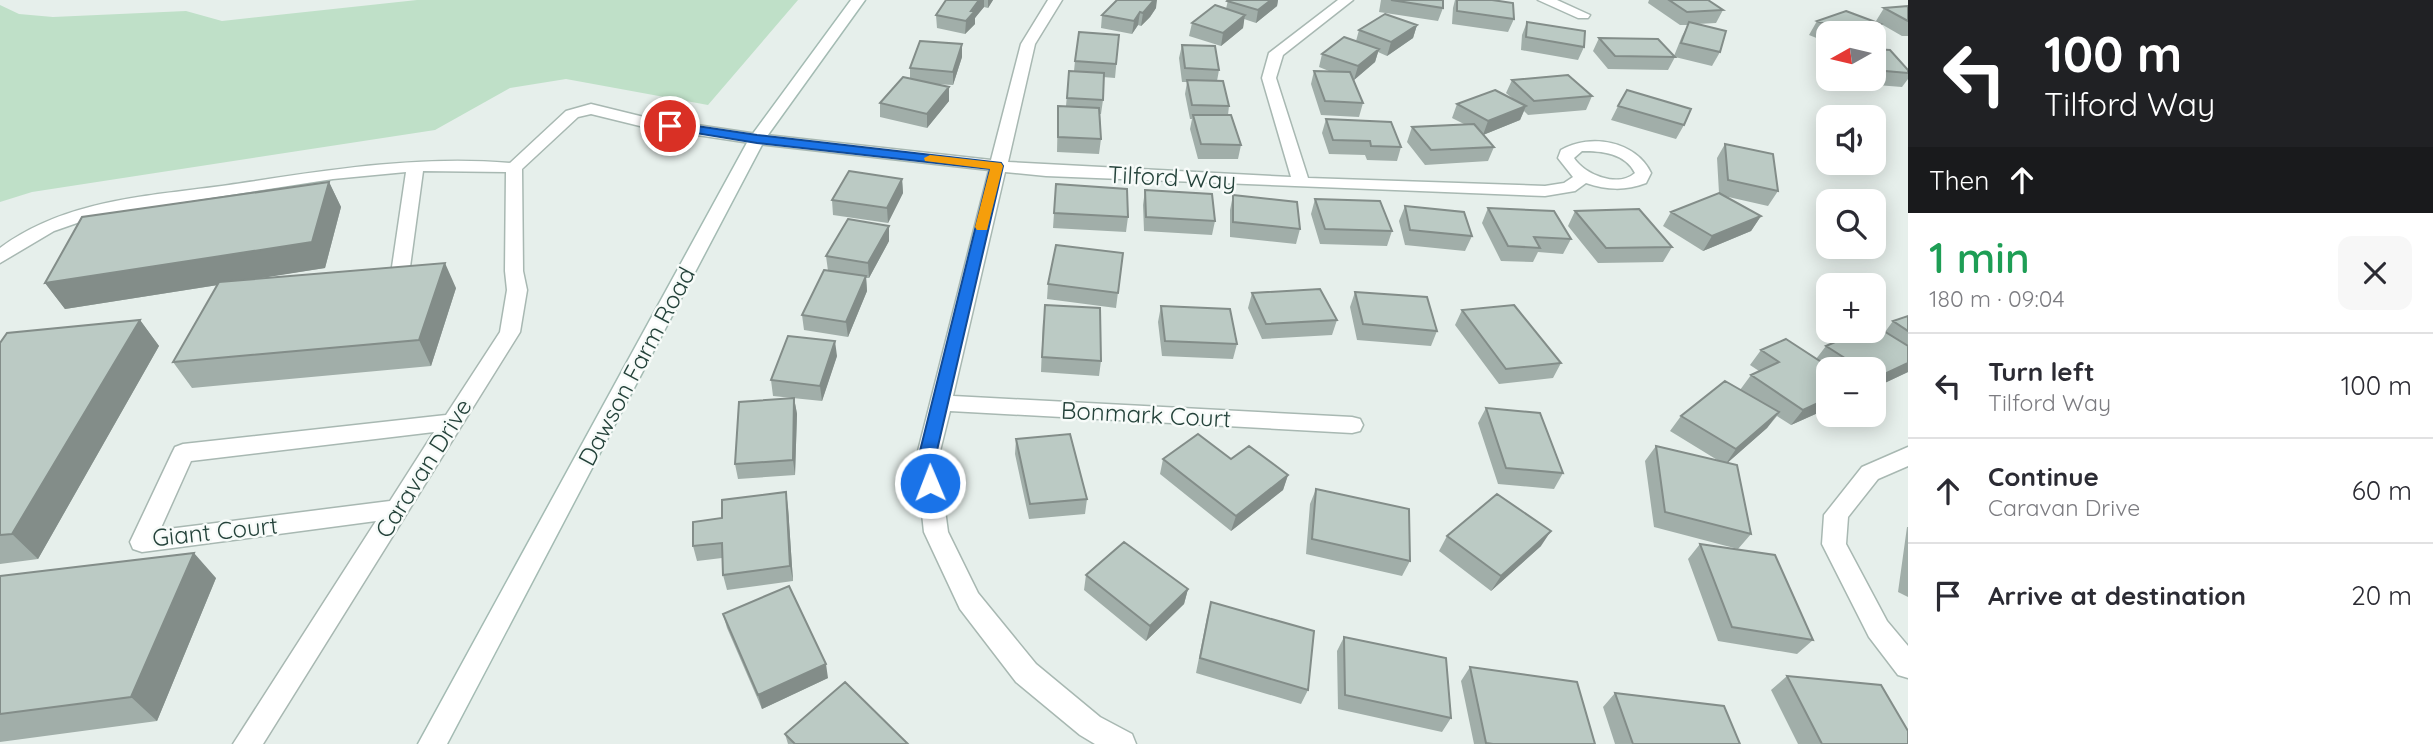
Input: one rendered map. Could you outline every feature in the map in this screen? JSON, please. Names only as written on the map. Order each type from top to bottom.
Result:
[{"type":"street","name":"Dawson Farm Road","points":[[432,744],[757,139],[858,0]]},
{"type":"street","points":[[1055,0],[1028,44],[927,459],[936,532],[969,601],[1026,673],[1090,726],[1122,744]]},
{"type":"street","points":[[1301,183],[1269,78],[1276,53],[1346,0]]},
{"type":"street","points":[[1545,0],[1583,15]]},
{"type":"street","points":[[0,257],[25,237],[81,214],[338,174],[488,164],[514,168],[572,114],[591,109],[644,122],[757,139]]},
{"type":"street","name":"Tilford Way","points":[[757,139],[1046,171],[1301,183],[1545,191],[1569,187],[1584,176]]},
{"type":"street","points":[[401,267],[415,168]]},
{"type":"street","name":"Caravan Drive","points":[[247,744],[510,332],[516,308],[514,168]]},
{"type":"street","name":"Bonmark Court","points":[[939,403],[1352,425]]},
{"type":"street","name":"Giant Court","points":[[398,509],[142,542],[183,453],[452,422]]},
{"type":"street","points":[[1908,456],[1870,473],[1836,515],[1834,544],[1878,629],[1908,666]]},
{"type":"green space","points":[[417,0],[798,0],[708,105],[566,79],[510,88],[435,130],[32,192],[0,202],[0,5],[19,14],[53,17],[186,11],[222,21]]},
{"type":"building","points":[[946,0],[979,0],[971,11],[975,11],[966,21],[936,15]]},
{"type":"building","points":[[1117,0],[1154,0],[1134,21],[1102,15]]},
{"type":"building","points":[[1228,0],[1271,0],[1258,10]]},
{"type":"building","points":[[1391,0],[1443,0],[1443,8]]},
{"type":"building","points":[[1457,0],[1513,3],[1514,19],[1457,11]]},
{"type":"building","points":[[1669,0],[1708,0],[1723,10],[1687,12]]},
{"type":"building","points":[[1215,5],[1245,15],[1223,33],[1192,23]]},
{"type":"building","points":[[1908,6],[1908,21],[1884,8]]},
{"type":"building","points":[[1846,11],[1873,21],[1817,21]]},
{"type":"building","points":[[1385,14],[1417,25],[1391,42],[1359,30]]},
{"type":"building","points":[[1527,22],[1585,31],[1584,47],[1526,37]]},
{"type":"building","points":[[1689,22],[1726,31],[1720,52],[1681,43]]},
{"type":"building","points":[[1079,32],[1119,35],[1116,64],[1075,61]]},
{"type":"building","points":[[1344,37],[1379,49],[1358,66],[1322,54]]},
{"type":"building","points":[[1599,38],[1658,39],[1675,57],[1615,56]]},
{"type":"building","points":[[920,41],[962,44],[953,72],[910,68]]},
{"type":"building","points":[[1182,45],[1215,46],[1219,70],[1185,68]]},
{"type":"building","points":[[1886,50],[1890,50],[1908,73],[1886,71]]},
{"type":"building","points":[[1069,71],[1104,73],[1103,100],[1067,98]]},
{"type":"building","points":[[1314,71],[1350,72],[1363,103],[1325,101]]},
{"type":"building","points":[[1568,75],[1592,96],[1534,101],[1512,80]]},
{"type":"building","points":[[903,77],[949,87],[927,114],[880,103]]},
{"type":"building","points":[[1187,80],[1223,81],[1229,106],[1192,105]]},
{"type":"building","points":[[1495,90],[1526,106],[1488,121],[1457,104]]},
{"type":"building","points":[[1627,90],[1691,109],[1684,125],[1618,106]]},
{"type":"building","points":[[1058,106],[1099,108],[1101,139],[1058,137]]},
{"type":"building","points":[[1193,115],[1231,115],[1241,145],[1201,144]]},
{"type":"building","points":[[1326,119],[1391,122],[1401,147],[1371,146],[1370,141],[1333,140]]},
{"type":"building","points":[[1474,124],[1494,147],[1431,150],[1412,127]]},
{"type":"building","points":[[1725,144],[1773,154],[1778,191],[1728,180]]},
{"type":"building","points":[[849,171],[902,179],[887,208],[832,200]]},
{"type":"building","points":[[329,182],[312,242],[45,283],[82,217]]},
{"type":"building","points":[[1056,184],[1127,189],[1128,217],[1054,213]]},
{"type":"building","points":[[1145,190],[1212,194],[1215,221],[1146,217]]},
{"type":"building","points":[[1719,193],[1761,216],[1712,236],[1671,212]]},
{"type":"building","points":[[1233,195],[1297,202],[1300,229],[1233,222]]},
{"type":"building","points":[[1315,199],[1380,201],[1392,231],[1325,229]]},
{"type":"building","points":[[1405,206],[1464,212],[1472,236],[1410,230]]},
{"type":"building","points":[[1488,208],[1554,211],[1571,239],[1534,237],[1540,248],[1508,246]]},
{"type":"building","points":[[1639,209],[1672,247],[1606,248],[1575,211]]},
{"type":"building","points":[[848,219],[889,226],[868,263],[826,256]]},
{"type":"building","points":[[1056,245],[1123,253],[1118,293],[1048,284]]},
{"type":"building","points":[[445,263],[419,340],[173,362],[219,282]]},
{"type":"building","points":[[824,270],[866,276],[846,322],[802,315]]},
{"type":"building","points":[[1320,289],[1337,320],[1266,324],[1252,293]]},
{"type":"building","points":[[1355,292],[1427,297],[1437,331],[1363,324]]},
{"type":"building","points":[[1045,305],[1100,308],[1101,361],[1042,357]]},
{"type":"building","points":[[1514,305],[1561,363],[1506,369],[1462,310]]},
{"type":"building","points":[[1161,306],[1230,309],[1237,344],[1165,341]]},
{"type":"building","points":[[1908,316],[1908,331],[1893,321]]},
{"type":"building","points":[[140,320],[12,534],[0,535],[0,343],[7,333]]},
{"type":"building","points":[[1886,332],[1908,346],[1908,363],[1886,373],[1886,357],[1843,357],[1826,346],[1833,343],[1886,343]]},
{"type":"building","points":[[788,336],[835,341],[820,386],[771,380]]},
{"type":"building","points":[[1786,339],[1816,359],[1816,404],[1803,410],[1751,375],[1779,362],[1761,350]]},
{"type":"building","points":[[1725,381],[1779,412],[1736,449],[1681,416]]},
{"type":"building","points":[[794,398],[793,460],[735,464],[739,402]]},
{"type":"building","points":[[1486,408],[1540,413],[1563,473],[1506,468]]},
{"type":"building","points":[[1070,434],[1087,499],[1030,504],[1016,439]]},
{"type":"building","points":[[1198,434],[1231,459],[1249,446],[1288,475],[1236,516],[1163,459]]},
{"type":"building","points":[[1656,446],[1737,465],[1751,534],[1665,512]]},
{"type":"building","points":[[1316,489],[1409,509],[1410,561],[1312,539]]},
{"type":"building","points":[[786,492],[790,566],[723,575],[722,543],[693,546],[693,522],[722,518],[722,500]]},
{"type":"building","points":[[1497,494],[1551,531],[1501,576],[1447,536]]},
{"type":"building","points":[[1124,542],[1188,589],[1150,626],[1086,575]]},
{"type":"building","points":[[1700,544],[1775,555],[1813,640],[1732,627]]},
{"type":"building","points":[[194,553],[131,697],[0,714],[0,576]]},
{"type":"building","points":[[789,586],[826,664],[758,695],[723,614]]},
{"type":"building","points":[[1211,602],[1314,631],[1308,690],[1200,658]]},
{"type":"building","points":[[1344,637],[1446,658],[1451,718],[1345,695]]},
{"type":"building","points":[[1470,667],[1577,682],[1595,744],[1486,743]]},
{"type":"building","points":[[1787,676],[1881,685],[1908,731],[1908,744],[1822,744]]},
{"type":"building","points":[[845,682],[908,744],[795,744],[785,734]]},
{"type":"building","points":[[1615,693],[1724,706],[1740,744],[1633,744]]},
{"type":"slow traffic","points":[[930,158],[997,166],[982,227]]},
{"type":"route","points":[[670,126],[757,139],[997,166],[927,459],[930,483]]}]
